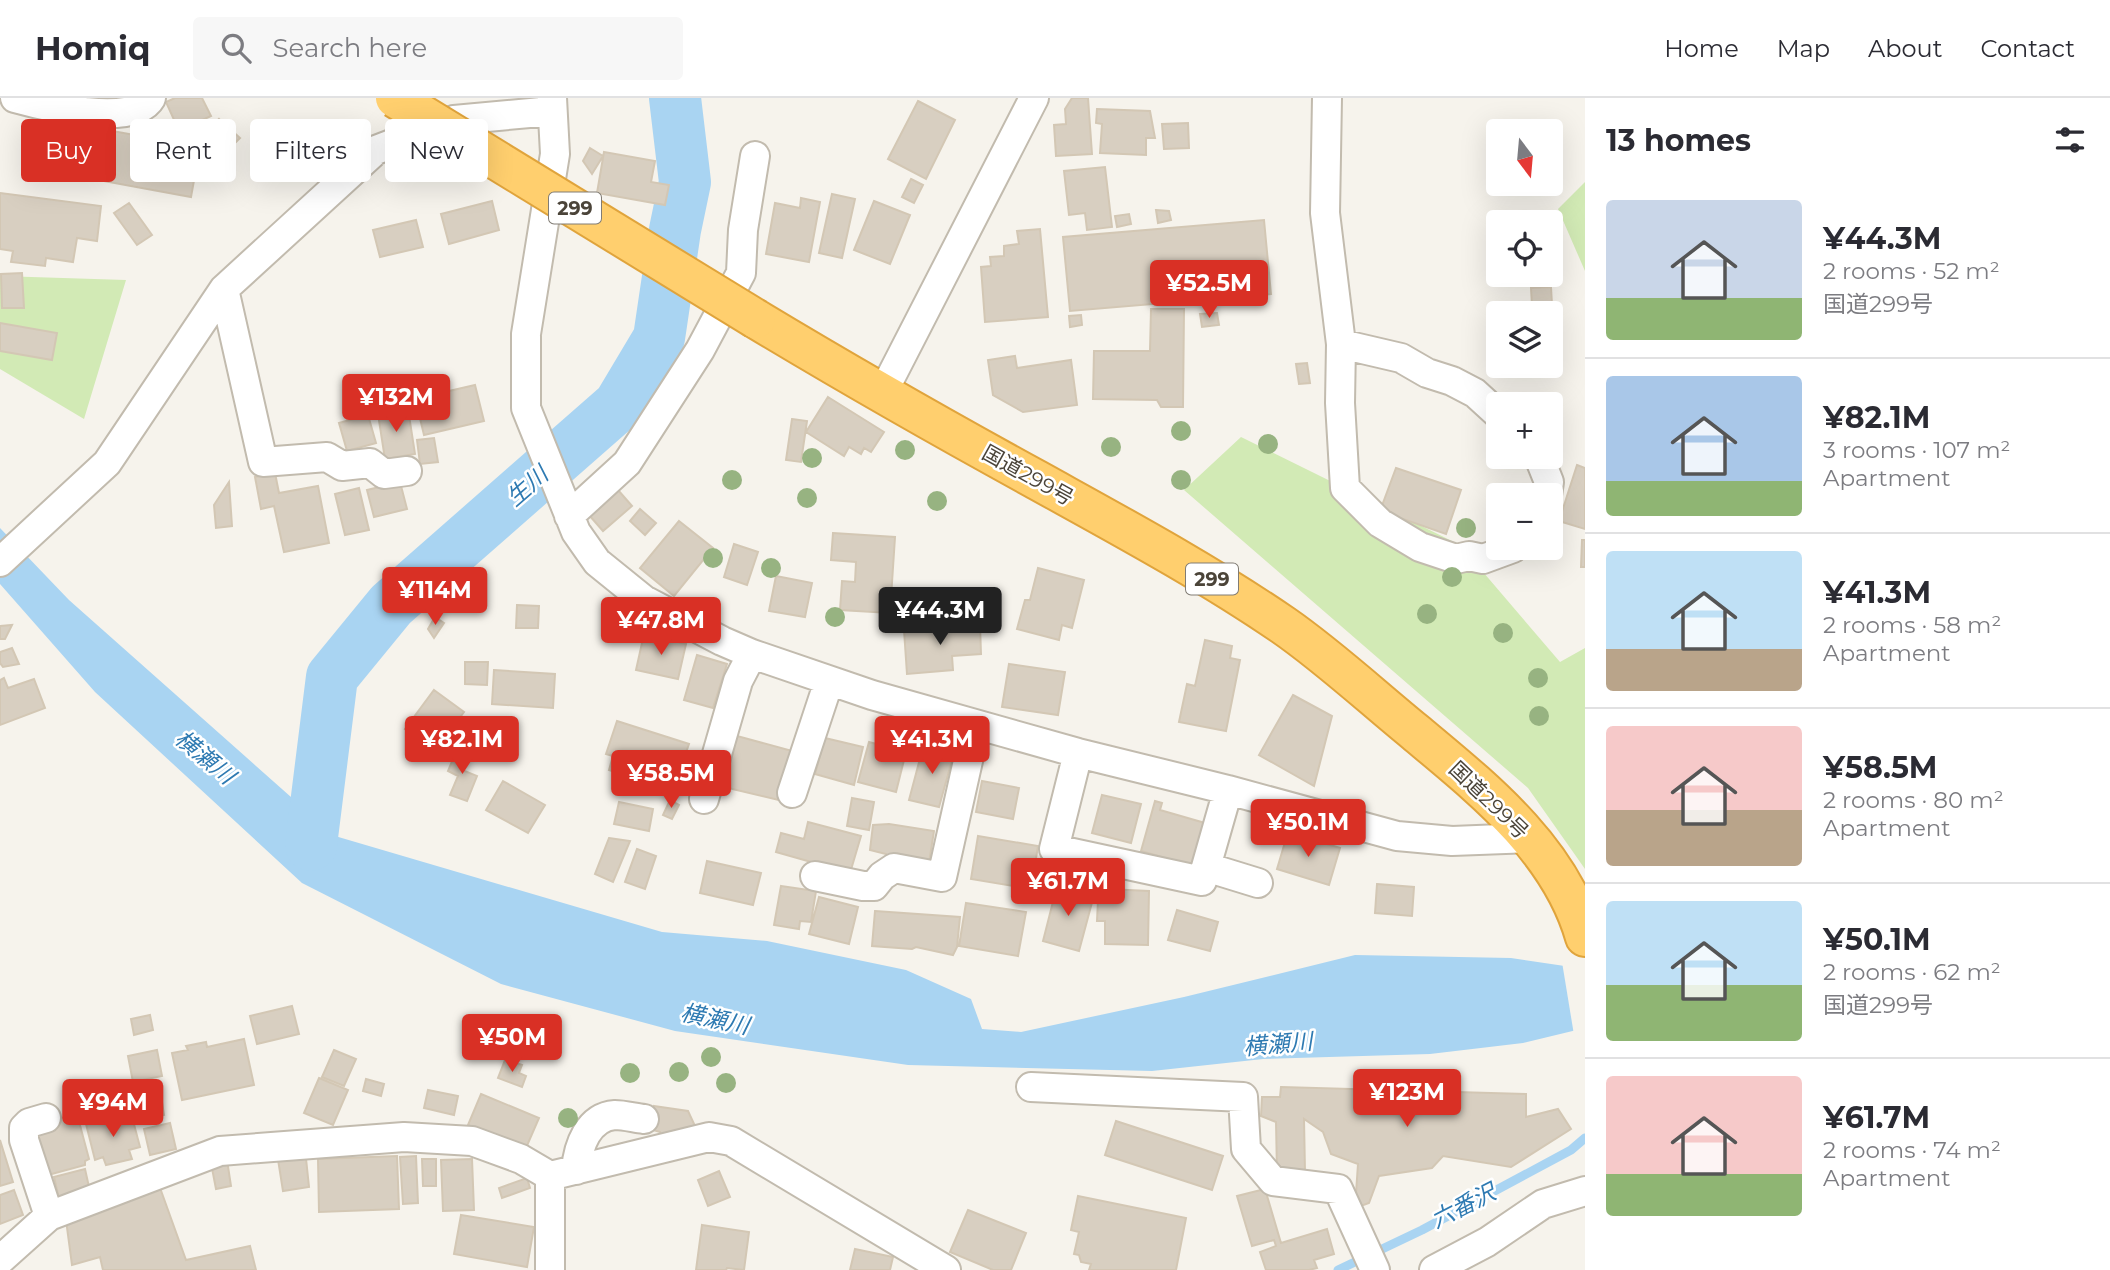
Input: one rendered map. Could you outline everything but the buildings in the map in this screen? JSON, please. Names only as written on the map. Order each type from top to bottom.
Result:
[{"type":"highway","name":"国道299号","points":[[395,98],[882,394],[1180,559],[1285,627],[1457,767],[1497,803],[1550,864],[1576,912],[1585,937]]},
{"type":"street","points":[[15,98],[49,108],[126,114],[147,106],[151,98]]},
{"type":"street","points":[[882,394],[1034,98]]},
{"type":"street","points":[[1326,98],[1325,213],[1341,344],[1340,403],[1345,488],[1380,523],[1420,548],[1455,559],[1469,555],[1486,558]]},
{"type":"street","points":[[0,562],[107,463],[224,289],[376,150],[454,120],[552,105],[555,155],[526,334],[526,408],[576,532],[597,562],[645,600],[752,654],[829,681],[1077,753],[1397,836],[1452,841],[1529,838]]},
{"type":"street","points":[[569,516],[627,463],[700,350],[741,273],[744,230],[755,156]]},
{"type":"street","points":[[224,289],[263,462],[327,457],[342,466],[370,463],[384,474],[407,471]]},
{"type":"street","points":[[1341,344],[1401,358],[1427,373],[1452,381],[1475,393],[1486,404]]},
{"type":"street","points":[[704,799],[738,681],[752,654]]},
{"type":"street","points":[[792,793],[829,681]]},
{"type":"street","points":[[815,876],[874,886],[894,868],[942,877],[954,874],[976,725]]},
{"type":"street","points":[[1077,753],[1054,849],[1202,881],[1228,790]]},
{"type":"street","points":[[1206,867],[1258,883]]},
{"type":"street","points":[[1031,1087],[1243,1097],[1247,1149],[1273,1181],[1338,1189],[1375,1270]]},
{"type":"street","points":[[550,1270],[563,1173],[577,1157],[588,1130],[601,1118],[616,1115],[643,1119]]},
{"type":"street","points":[[46,1118],[29,1123],[24,1128],[24,1140],[49,1216]]},
{"type":"street","points":[[0,1259],[49,1216],[220,1151],[404,1137],[472,1141],[563,1173],[709,1137],[731,1142],[946,1270]]},
{"type":"street","points":[[1434,1270],[1487,1242],[1543,1204],[1585,1191]]},
{"type":"green space","points":[[1585,182],[1585,271],[1563,220],[1563,210],[1558,209]]},
{"type":"green space","points":[[0,276],[126,280],[84,419],[0,369]]},
{"type":"green space","points":[[1241,437],[1460,545],[1560,662],[1585,648],[1585,869],[1528,788],[1184,490]]},
{"type":"water","name":"横瀬川","points":[[0,528],[69,600],[335,836],[662,932],[767,941],[906,970],[971,999],[982,1029],[1021,1032],[1184,997],[1355,955],[1511,958],[1585,969],[1585,1028],[1523,1043],[1430,1054],[1263,1059],[1152,1071],[908,1065],[675,1031],[501,984],[302,883],[95,692],[0,584]]},
{"type":"pier","points":[[1562,962],[1585,965],[1585,1032],[1574,1035]]},
{"type":"waterway","name":"生川","points":[[311,845],[332,677],[391,605],[619,405],[659,338],[685,182],[675,98]]},
{"type":"waterway","name":"六番沢","points":[[1338,1270],[1422,1230],[1571,1150],[1585,1138]]}]
